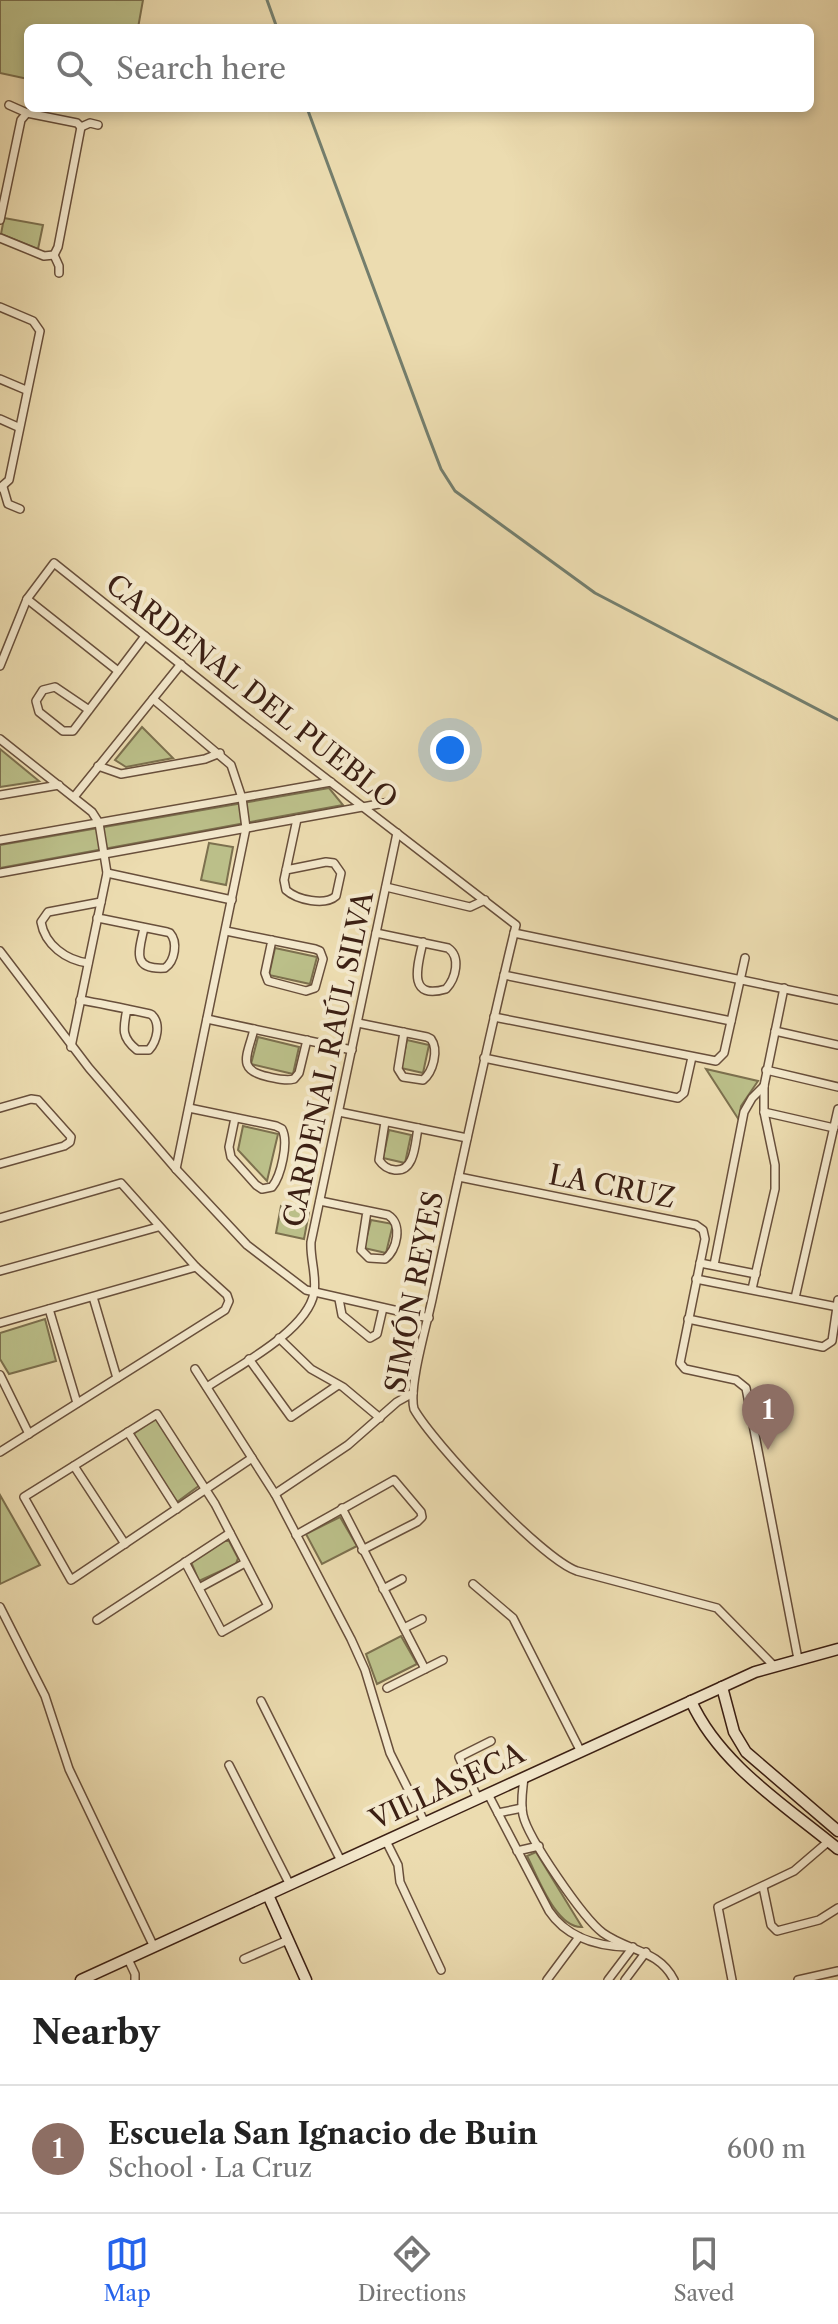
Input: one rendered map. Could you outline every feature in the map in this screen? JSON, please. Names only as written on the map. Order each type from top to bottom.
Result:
[{"type":"main road","name":"VILLASECA","points":[[81,1980],[722,1687],[773,1665],[838,1649]]},
{"type":"main road","points":[[722,1687],[734,1732],[746,1752],[838,1831]]},
{"type":"main road","points":[[691,1701],[705,1730],[726,1755],[833,1845]]},
{"type":"main road","points":[[268,1895],[306,1980]]},
{"type":"street","points":[[9,105],[24,112]]},
{"type":"street","points":[[0,220],[21,120],[27,113],[74,122],[81,127]]},
{"type":"street","points":[[81,127],[90,123],[98,125]]},
{"type":"street","points":[[59,273],[54,255],[81,127]]},
{"type":"street","points":[[0,238],[44,256],[54,255]]},
{"type":"street","points":[[0,307],[43,326],[26,390],[9,480],[2,487],[8,504],[20,509]]},
{"type":"street","points":[[0,379],[26,390]]},
{"type":"street","points":[[0,419],[18,427]]},
{"type":"street","name":"CARDENAL DEL PUEBLO","points":[[0,666],[27,599],[54,563],[485,900],[515,929]]},
{"type":"street","points":[[27,599],[118,671]]},
{"type":"street","points":[[89,710],[55,687],[41,692],[36,704],[39,712],[65,732],[73,731],[89,710],[118,671],[145,636]]},
{"type":"street","points":[[74,797],[181,664]]},
{"type":"street","points":[[153,699],[220,753],[233,768],[242,798],[246,828],[176,1169]]},
{"type":"street","points":[[0,739],[92,812],[99,823],[107,873],[71,1047]]},
{"type":"street","points":[[98,766],[121,774],[205,759],[220,753]]},
{"type":"street","points":[[0,840],[331,782]]},
{"type":"street","points":[[0,795],[59,785]]},
{"type":"street","points":[[0,873],[390,802]]},
{"type":"street","points":[[286,870],[334,863],[341,873],[336,896],[324,902],[291,895],[285,887],[286,870],[297,819]]},
{"type":"street","name":"CARDENAL RAÚL SILVA","points":[[314,1293],[311,1248],[397,833]]},
{"type":"street","points":[[107,873],[232,900]]},
{"type":"street","points":[[386,887],[470,907],[485,900]]},
{"type":"street","points":[[88,963],[69,959],[60,953],[42,928],[42,919],[52,911],[101,902]]},
{"type":"street","points":[[97,918],[167,932],[175,944],[171,962],[165,968],[147,966],[140,960],[138,955],[144,928]]},
{"type":"street","points":[[515,929],[838,1000]]},
{"type":"street","name":"SIMÓN REYES","points":[[515,929],[484,1058],[413,1393],[415,1413],[508,1516],[560,1563],[577,1571],[717,1608],[773,1665]]},
{"type":"street","points":[[226,931],[272,940],[320,951],[323,959],[313,989],[306,991],[268,981],[265,973],[272,940]]},
{"type":"street","points":[[376,933],[423,942],[448,948],[455,953],[456,962],[446,989],[424,988],[418,983],[416,975],[423,942]]},
{"type":"street","points":[[0,951],[71,1047],[176,1169],[247,1245],[293,1283],[314,1293],[429,1318]]},
{"type":"street","points":[[494,1017],[710,1061],[719,1059],[724,1053],[745,958]]},
{"type":"street","points":[[504,975],[731,1021]]},
{"type":"street","points":[[752,1289],[775,1189],[773,1153],[764,1112],[764,1086],[784,988]]},
{"type":"street","points":[[80,1000],[127,1009],[150,1014],[156,1019],[158,1027],[149,1050],[137,1050],[124,1038],[122,1031],[127,1009]]},
{"type":"street","points":[[207,1019],[352,1050]]},
{"type":"street","points":[[358,1023],[404,1032],[429,1038],[435,1044],[430,1073],[423,1080],[406,1078],[398,1069],[404,1032]]},
{"type":"street","points":[[254,1029],[246,1063],[254,1074],[289,1081],[294,1079],[299,1073],[307,1040]]},
{"type":"street","points":[[775,1031],[838,1045]]},
{"type":"street","points":[[484,1058],[678,1098],[684,1093],[692,1057]]},
{"type":"street","points":[[766,1070],[838,1087]]},
{"type":"street","points":[[714,1265],[743,1117],[749,1102],[764,1086]]},
{"type":"street","points":[[0,1108],[31,1099],[38,1100],[69,1131],[71,1137],[64,1146],[0,1164]]},
{"type":"street","points":[[189,1108],[276,1126],[284,1132],[277,1179],[272,1187],[262,1189],[256,1185],[231,1157],[229,1147],[235,1118]]},
{"type":"street","points":[[795,1298],[838,1109]]},
{"type":"street","points":[[339,1112],[467,1138]]},
{"type":"street","points":[[764,1112],[834,1128]]},
{"type":"street","points":[[385,1122],[379,1160],[385,1167],[397,1170],[410,1164],[418,1128]]},
{"type":"street","name":"LA CRUZ","points":[[459,1177],[701,1228],[705,1236],[680,1360],[682,1368],[736,1380],[746,1388],[798,1659]]},
{"type":"street","points":[[0,1218],[121,1183],[158,1227],[225,1293],[229,1301],[225,1310],[0,1452]]},
{"type":"street","points":[[320,1201],[391,1216],[397,1223],[393,1251],[385,1259],[369,1258],[361,1250],[367,1211]]},
{"type":"street","points":[[0,1271],[158,1227]]},
{"type":"street","points":[[700,1263],[756,1274]]},
{"type":"street","points":[[0,1323],[196,1267]]},
{"type":"street","points":[[688,1319],[823,1347],[832,1341],[837,1305],[696,1279]]},
{"type":"street","points":[[207,1387],[279,1338],[303,1316],[314,1293]]},
{"type":"street","points":[[93,1297],[117,1378]]},
{"type":"street","points":[[339,1299],[342,1315],[370,1338],[377,1336],[383,1308]]},
{"type":"street","points":[[49,1309],[77,1403]]},
{"type":"street","points":[[279,1338],[311,1369],[338,1385],[380,1418]]},
{"type":"street","points":[[249,1359],[291,1417],[338,1385]]},
{"type":"street","points":[[195,1369],[275,1494],[358,1654],[390,1753],[425,1823]]},
{"type":"street","points":[[0,1375],[29,1434]]},
{"type":"street","points":[[275,1494],[348,1445],[413,1393]]},
{"type":"street","points":[[185,1562],[222,1632],[268,1606],[206,1490],[157,1414],[24,1497],[71,1580],[206,1490],[252,1458]]},
{"type":"street","points":[[128,1432],[177,1509]]},
{"type":"street","points":[[74,1466],[125,1544]]},
{"type":"street","points":[[296,1535],[394,1480],[422,1517],[362,1550]]},
{"type":"street","points":[[342,1508],[425,1669]]},
{"type":"street","points":[[97,1620],[230,1533]]},
{"type":"street","points":[[199,1588],[245,1563]]},
{"type":"street","points":[[383,1589],[402,1579]]},
{"type":"street","points":[[473,1584],[513,1618],[581,1752]]},
{"type":"street","points":[[0,1607],[45,1696],[77,1788],[154,1947]]},
{"type":"street","points":[[404,1628],[422,1619]]},
{"type":"street","points":[[387,1688],[443,1660]]},
{"type":"street","points":[[261,1701],[341,1861]]},
{"type":"street","points":[[491,1741],[459,1757],[483,1796],[498,1813],[553,1917],[583,1939],[633,1947]]},
{"type":"street","points":[[229,1765],[290,1885]]},
{"type":"street","points":[[524,1777],[522,1808],[528,1828],[595,1926],[610,1937],[646,1952],[665,1966],[674,1980]]},
{"type":"street","points":[[498,1813],[522,1808]]},
{"type":"street","points":[[386,1841],[398,1865],[400,1882],[441,1970]]},
{"type":"street","points":[[732,1980],[718,1907],[763,1887],[833,1845]]},
{"type":"street","points":[[517,1851],[539,1846]]},
{"type":"street","points":[[763,1887],[771,1925],[777,1931],[819,1920],[838,1908]]},
{"type":"street","points":[[547,1980],[595,1926]]},
{"type":"street","points":[[244,1959],[288,1940]]},
{"type":"street","points":[[608,1980],[633,1947]]},
{"type":"street","points":[[625,1980],[646,1952]]},
{"type":"street","points":[[128,1959],[135,1980]]},
{"type":"street","points":[[798,1980],[838,1971]]},
{"type":"green space","points":[[0,0],[143,0],[139,24],[24,24],[24,78],[0,73]]},
{"type":"green space","points":[[4,218],[43,225],[38,249],[1,234]]},
{"type":"green space","points":[[142,727],[173,758],[126,767],[115,760]]},
{"type":"green space","points":[[0,749],[39,781],[0,787]]},
{"type":"green space","points":[[329,788],[343,805],[0,868],[0,845]]},
{"type":"green space","points":[[209,843],[233,847],[226,885],[201,880]]},
{"type":"green space","points":[[275,948],[317,957],[310,984],[269,975]]},
{"type":"green space","points":[[258,1037],[299,1047],[293,1074],[251,1064]]},
{"type":"green space","points":[[407,1040],[429,1045],[423,1073],[401,1068]]},
{"type":"green space","points":[[706,1069],[758,1081],[741,1106],[739,1120]]},
{"type":"green space","points":[[243,1126],[278,1134],[267,1181],[238,1150]]},
{"type":"green space","points":[[389,1130],[411,1135],[405,1163],[383,1158]]},
{"type":"green space","points":[[281,1206],[309,1212],[304,1239],[276,1233]]},
{"type":"green space","points":[[371,1220],[393,1224],[386,1253],[364,1248]]},
{"type":"green space","points":[[45,1319],[56,1361],[9,1374],[0,1359],[0,1333]]},
{"type":"green space","points":[[156,1418],[200,1485],[177,1502],[132,1435]]},
{"type":"green space","points":[[0,1495],[40,1565],[0,1584]]},
{"type":"green space","points":[[340,1517],[357,1546],[322,1564],[306,1534]]},
{"type":"green space","points":[[224,1541],[229,1541],[238,1558],[236,1564],[199,1581],[191,1562]]},
{"type":"green space","points":[[401,1636],[417,1664],[377,1684],[366,1654]]},
{"type":"green space","points":[[536,1852],[582,1927],[564,1919],[549,1900],[527,1856]]},
{"type":"waterway","points":[[267,0],[276,24]]},
{"type":"waterway","points":[[308,112],[441,469],[455,491],[595,593],[838,720]]},
{"type":"place","name":"Escuela San Ignacio de Buin","points":[[768,1450]]}]
